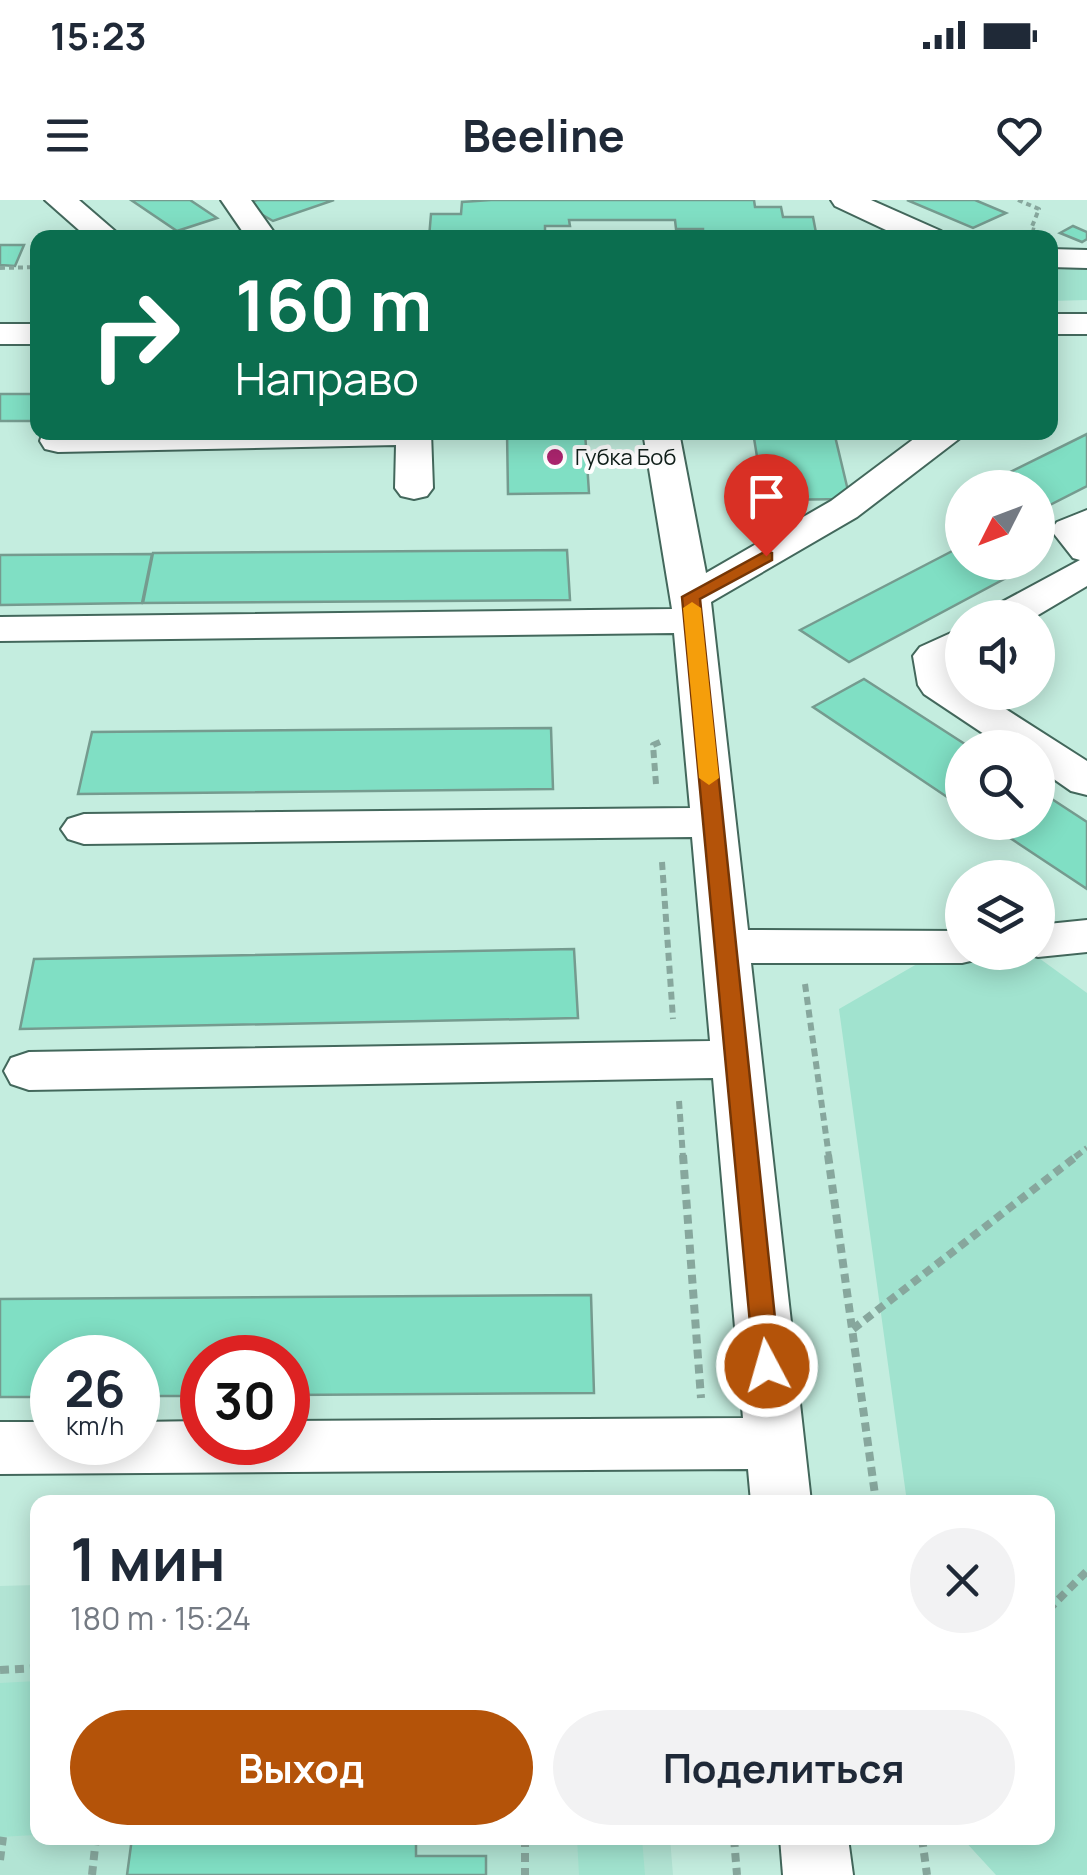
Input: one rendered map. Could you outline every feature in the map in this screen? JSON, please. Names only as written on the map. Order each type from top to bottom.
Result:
[{"type":"street","points":[[60,200],[98,230]]},
{"type":"street","points":[[236,200],[257,230]]},
{"type":"street","points":[[846,200],[912,230]]},
{"type":"street","points":[[1058,258],[1087,260]]},
{"type":"street","points":[[1058,324],[1087,324]]},
{"type":"street","points":[[0,334],[30,334]]},
{"type":"street","points":[[58,440],[109,440]]},
{"type":"street","points":[[414,440],[414,488]]},
{"type":"street","points":[[662,440],[692,609],[780,1495]]},
{"type":"street","points":[[0,629],[692,609],[866,494],[935,440]]},
{"type":"street","points":[[1032,600],[1086,567],[1070,530],[1087,521]]},
{"type":"street","points":[[945,650],[934,656],[939,685],[945,689]]},
{"type":"street","points":[[977,710],[1008,730]]},
{"type":"street","points":[[1055,760],[1087,781]]},
{"type":"street","points":[[84,829],[713,822]]},
{"type":"street","points":[[1055,939],[1087,936]]},
{"type":"street","points":[[726,946],[945,947]]},
{"type":"street","points":[[28,1071],[737,1059]]},
{"type":"street","points":[[0,1448],[775,1443]]},
{"type":"street","points":[[815,1845],[818,1875]]},
{"type":"path","points":[[0,268],[30,267]]},
{"type":"path","points":[[800,947],[875,1495]]},
{"type":"path","points":[[853,1329],[1087,1148]]},
{"type":"path","points":[[1055,1603],[1087,1571]]},
{"type":"path","points":[[0,1670],[30,1668]]},
{"type":"path","points":[[0,1860],[3,1837]]},
{"type":"path","points":[[92,1875],[95,1845]]},
{"type":"path","points":[[525,1845],[525,1875]]},
{"type":"path","points":[[735,1845],[737,1875]]},
{"type":"path","points":[[923,1845],[928,1875]]},
{"type":"shaded area","points":[[1058,265],[1087,268],[1087,300],[1058,301]]},
{"type":"shaded area","points":[[945,948],[945,970],[1055,970],[1087,993],[1087,1875],[996,1875],[968,1845],[1055,1845],[1055,1495],[906,1495],[839,1009]]},
{"type":"shaded area","points":[[30,1585],[30,1845],[671,1845],[673,1875],[0,1875],[0,1586]]},
{"type":"shaded area","points":[[30,1681],[30,1835],[0,1837],[0,1683]]},
{"type":"shaded area","points":[[577,1845],[643,1845],[645,1875],[579,1875]]},
{"type":"building","points":[[131,200],[190,200],[217,218],[176,230]]},
{"type":"building","points":[[257,200],[334,200],[273,221],[244,204]]},
{"type":"building","points":[[754,200],[755,207],[781,207],[783,217],[813,217],[815,230],[676,229],[675,220],[569,220],[570,226],[545,226],[545,230],[430,230],[431,214],[461,214],[462,202]]},
{"type":"building","points":[[907,200],[975,200],[1006,213],[973,228]]},
{"type":"building","points":[[1073,226],[1087,232],[1087,239],[1082,242],[1060,233]]},
{"type":"building","points":[[0,245],[24,245],[15,266],[0,265]]},
{"type":"building","points":[[0,394],[30,394],[30,421],[0,421]]},
{"type":"building","points":[[1087,434],[1087,486],[1055,502],[1055,470],[1014,470]]},
{"type":"building","points":[[507,440],[586,440],[589,493],[508,494]]},
{"type":"building","points":[[754,440],[836,440],[850,499],[764,500]]},
{"type":"building","points":[[567,550],[570,600],[143,603],[153,553]]},
{"type":"building","points":[[152,554],[142,603],[0,605],[0,555]]},
{"type":"building","points":[[945,555],[945,580],[1002,580],[965,600],[945,600],[945,611],[849,662],[800,630]]},
{"type":"building","points":[[864,679],[945,731],[945,796],[813,707]]},
{"type":"building","points":[[551,728],[553,789],[78,794],[92,732]]},
{"type":"building","points":[[1055,801],[1087,822],[1087,889],[1055,868],[1055,860],[1043,860],[1013,840],[1055,840]]},
{"type":"building","points":[[574,949],[578,1018],[20,1029],[34,959]]},
{"type":"building","points":[[591,1295],[594,1393],[310,1395],[310,1335],[180,1335],[180,1396],[160,1396],[160,1335],[30,1335],[30,1397],[0,1397],[0,1299]]},
{"type":"building","points":[[131,1845],[416,1845],[416,1856],[486,1856],[486,1875],[127,1875]]},
{"type":"slow traffic","points":[[692,608],[709,778]]},
{"type":"place","name":"Губка Боб","points":[[555,457]]},
{"type":"route","points":[[766,556],[691,597],[767,1366]]}]
